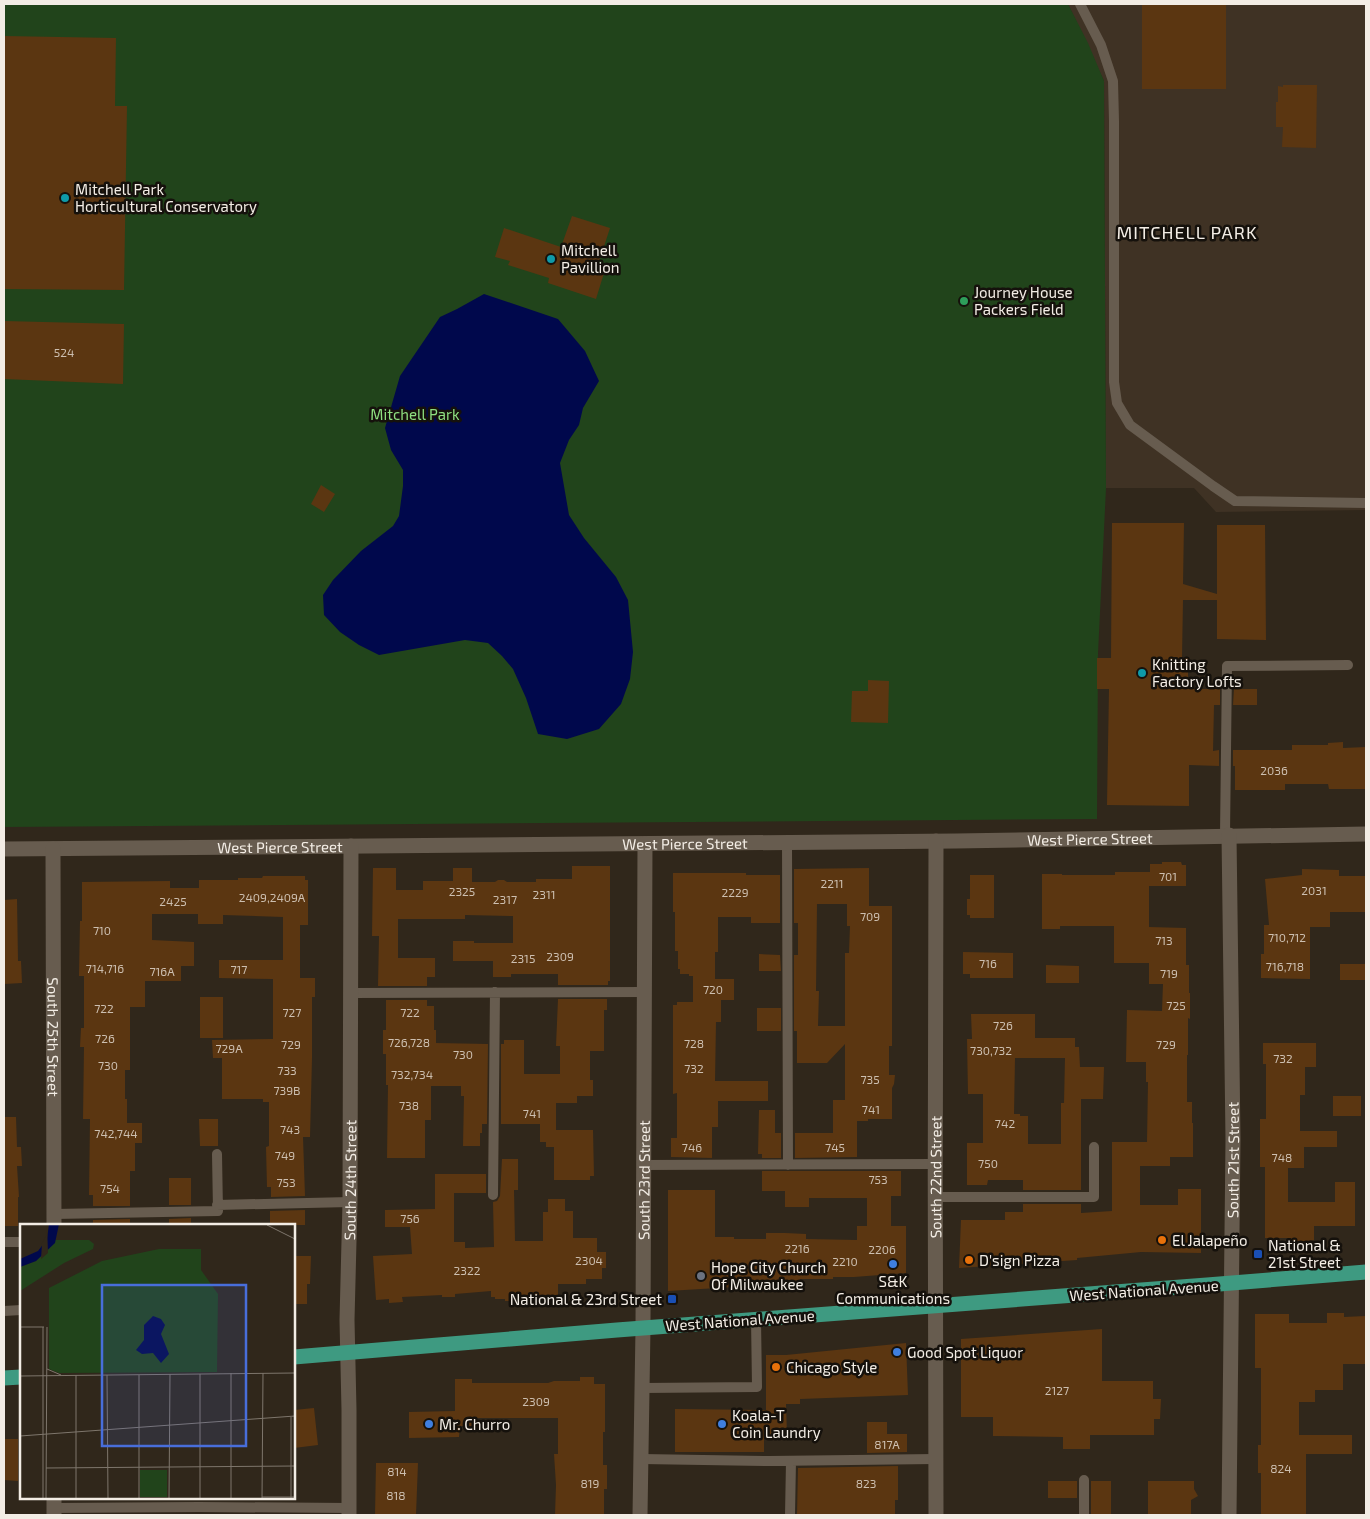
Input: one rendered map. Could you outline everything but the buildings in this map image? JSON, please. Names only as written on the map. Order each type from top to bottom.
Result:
[{"type":"main road","name":"West National Avenue","points":[[295,1357],[1366,1272]]},
{"type":"main road","points":[[4,1378],[20,1377]]},
{"type":"street","name":"West Pierce Street","points":[[4,849],[936,841],[1366,834]]},
{"type":"street","name":"South 21st Street","points":[[1227,836],[1232,1139],[1229,1515]]},
{"type":"street","name":"South 22nd Street","points":[[936,841],[936,1515]]},
{"type":"street","name":"South 23rd Street","points":[[640,1515],[643,1328],[645,844]]},
{"type":"street","name":"South 24th Street","points":[[349,1512],[347,1320],[350,1202],[351,846]]},
{"type":"street","name":"South 25th Street","points":[[53,849],[54,1220]]},
{"type":"lane","points":[[1080,4],[1101,45],[1113,81],[1114,382],[1117,403],[1130,425],[1235,501],[1366,503]]},
{"type":"lane","points":[[1227,836],[1227,666],[1348,665]]},
{"type":"lane","points":[[788,842],[788,1165]]},
{"type":"lane","points":[[493,1195],[495,992]]},
{"type":"lane","points":[[351,993],[644,992]]},
{"type":"lane","points":[[936,1197],[1094,1197],[1094,1146]]},
{"type":"lane","points":[[54,1220],[218,1211],[217,1154]]},
{"type":"lane","points":[[644,1165],[936,1164]]},
{"type":"lane","points":[[217,1205],[350,1202]]},
{"type":"lane","points":[[4,1242],[20,1242]]},
{"type":"lane","points":[[4,1310],[20,1310]]},
{"type":"lane","points":[[642,1388],[757,1387],[756,1319]]},
{"type":"lane","points":[[642,1458],[791,1461],[935,1459]]},
{"type":"lane","points":[[790,1515],[791,1461]]},
{"type":"lane","points":[[1084,1480],[1084,1515]]},
{"type":"lane","points":[[54,1507],[199,1511],[349,1512]]},
{"type":"shaded area","points":[[1068,4],[1366,4],[1366,510],[1216,512],[1194,488],[1106,488],[1104,81]]},
{"type":"shaded area","points":[[484,294],[558,319],[585,351],[599,381],[583,408],[579,425],[569,440],[560,463],[569,515],[584,538],[616,577],[628,600],[633,652],[630,679],[621,704],[599,729],[567,739],[538,734],[526,698],[513,669],[488,643],[465,640],[379,655],[359,645],[340,632],[324,615],[323,595],[333,580],[361,551],[393,526],[399,516],[403,470],[391,450],[385,428],[400,376],[440,317]]},
{"type":"green space","name":"Mitchell Park","points":[[4,4],[1068,4],[1088,43],[1104,81],[1106,488],[1098,654],[1097,819],[4,827]]},
{"type":"place","name":"Mitchell Park Horticultural Conservatory","points":[[65,198]]},
{"type":"place","name":"Mitchell Pavillion","points":[[551,259]]},
{"type":"place","name":"Journey House Packers Field","points":[[964,301]]},
{"type":"place","name":"Knitting Factory Lofts","points":[[1142,673]]},
{"type":"place","name":"El Jalapeño","points":[[1162,1240]]},
{"type":"place","name":"National & 21st Street","points":[[1258,1254]]},
{"type":"place","name":"D'sign Pizza","points":[[969,1260]]},
{"type":"place","name":"S&K Communications","points":[[893,1264]]},
{"type":"place","name":"Hope City Church Of Milwaukee","points":[[701,1276]]},
{"type":"place","name":"National & 23rd Street","points":[[672,1299]]},
{"type":"place","name":"Good Spot Liquor","points":[[897,1352]]},
{"type":"place","name":"Chicago Style","points":[[776,1367]]},
{"type":"place","name":"Mr. Churro","points":[[429,1424]]},
{"type":"place","name":"Koala-T Coin Laundry","points":[[722,1424]]},
{"type":"district","name":"MITCHELL PARK","points":[[1187,232]]}]
